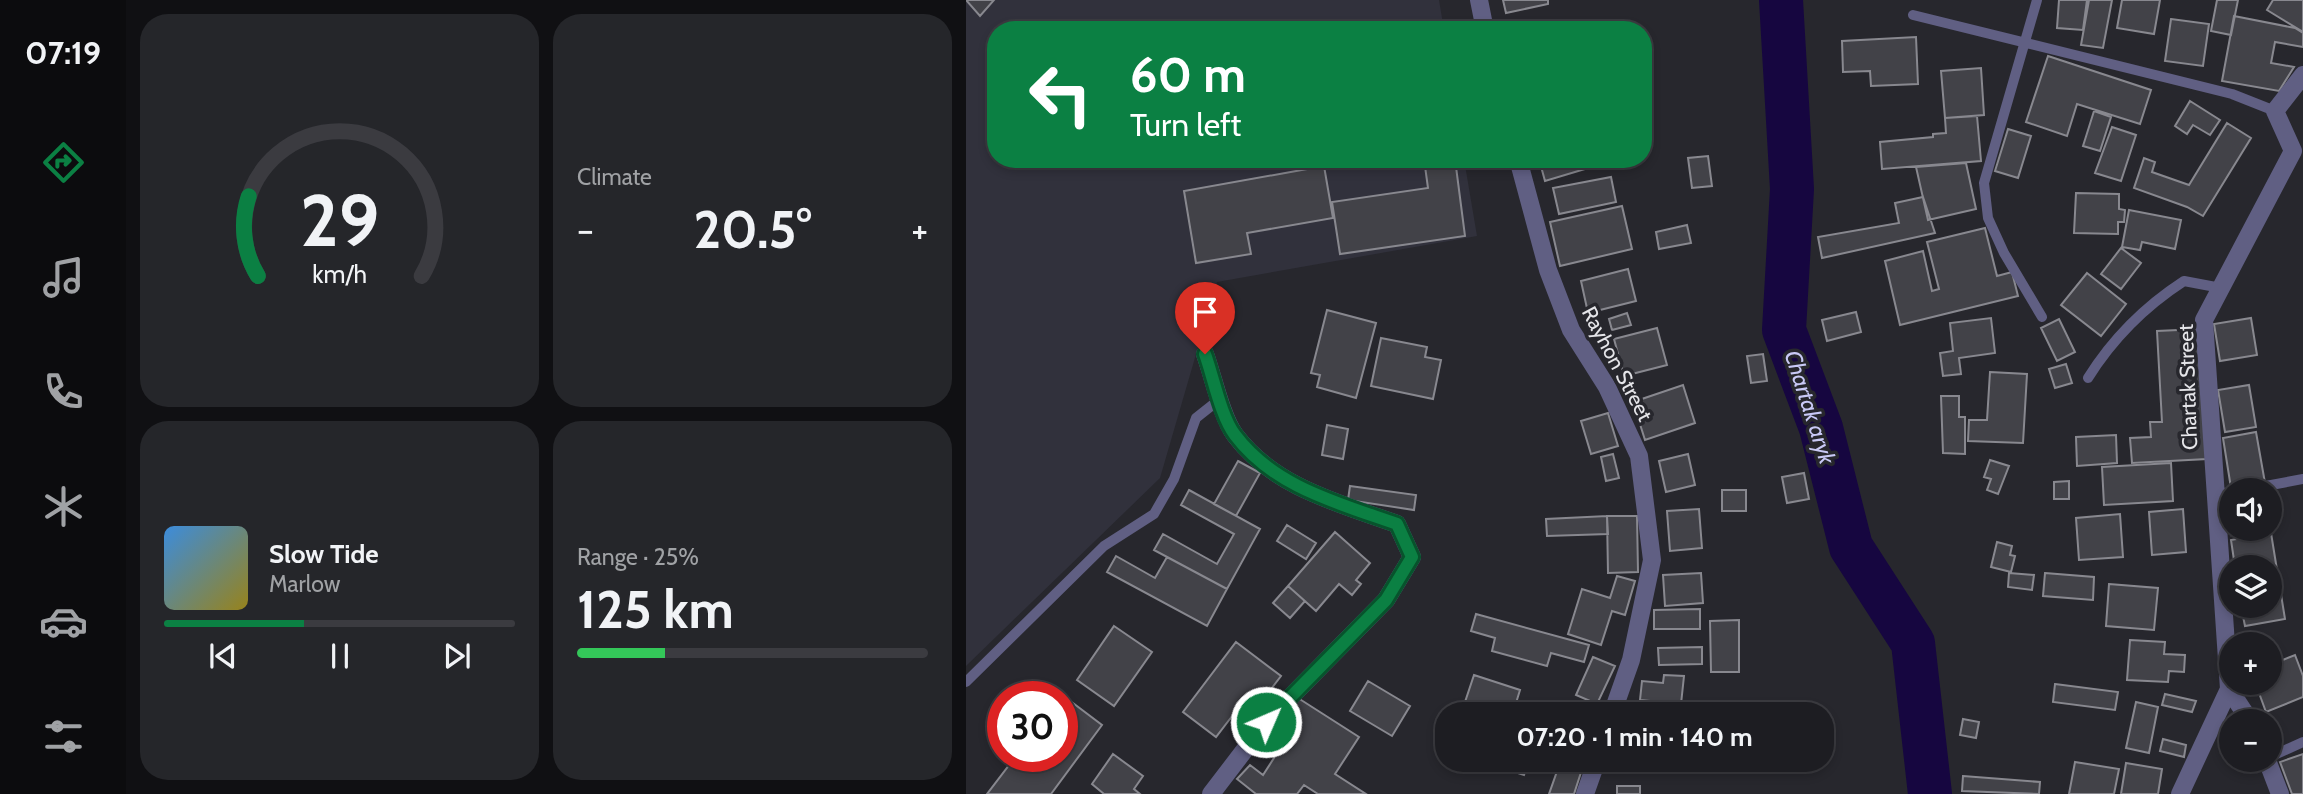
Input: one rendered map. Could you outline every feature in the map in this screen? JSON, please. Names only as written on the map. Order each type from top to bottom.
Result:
[{"type":"street","points":[[1479,0],[1483,21]]},
{"type":"street","points":[[2275,111],[2303,75]]},
{"type":"street","name":"Chartak Street","points":[[2222,478],[2204,320],[2293,150],[2275,111]]},
{"type":"street","name":"Rayhon Street","points":[[1520,168],[1548,270],[1571,330],[1607,387],[1639,456],[1652,560],[1631,660],[1616,702]]},
{"type":"street","points":[[1205,354],[1233,433],[1273,471],[1301,490],[1397,524],[1412,557],[1386,600],[1266,722],[1211,794]]},
{"type":"street","name":"Chartak Street","points":[[2225,541],[2228,632]]},
{"type":"street","name":"Chartak Street","points":[[2180,794],[2226,695]]},
{"type":"street","points":[[1585,794],[1593,772]]},
{"type":"street","points":[[2273,772],[2280,794]]},
{"type":"lane","points":[[2037,0],[1984,183],[1988,218],[2004,253],[2042,317]]},
{"type":"lane","points":[[1913,15],[2232,94],[2275,111]]},
{"type":"lane","points":[[2088,379],[2137,315],[2164,294],[2184,281],[2221,288]]},
{"type":"lane","points":[[966,682],[1104,546],[1154,514],[1174,479],[1195,418],[1221,399]]},
{"type":"lane","points":[[2282,483],[2303,479]]},
{"type":"lane","points":[[2282,752],[2303,742]]},
{"type":"shaded area","points":[[966,0],[1439,0],[1442,21],[987,21],[987,168],[1466,168],[1477,236],[1217,282],[1160,478],[966,666]]},
{"type":"building","points":[[966,0],[994,0],[980,16]]},
{"type":"building","points":[[1503,0],[1548,0],[1548,4],[1506,13]]},
{"type":"building","points":[[2059,0],[2087,0],[2083,30],[2057,28]]},
{"type":"building","points":[[2089,0],[2112,0],[2103,48],[2081,45]]},
{"type":"building","points":[[2122,0],[2160,0],[2154,34],[2117,28]]},
{"type":"building","points":[[2217,0],[2238,0],[2231,35],[2211,31]]},
{"type":"building","points":[[2273,0],[2303,0],[2303,32],[2267,10]]},
{"type":"building","points":[[2234,16],[2295,28],[2303,33],[2303,47],[2275,42],[2271,63],[2294,67],[2279,91],[2222,81]]},
{"type":"building","points":[[2171,19],[2209,24],[2203,66],[2165,61]]},
{"type":"building","points":[[1916,37],[1918,84],[1871,86],[1870,71],[1843,72],[1842,41]]},
{"type":"building","points":[[2048,56],[2151,90],[2140,124],[2077,104],[2067,136],[2026,122]]},
{"type":"building","points":[[1981,68],[1984,115],[1945,118],[1941,71]]},
{"type":"building","points":[[2190,101],[2220,120],[2210,135],[2193,125],[2187,134],[2175,126]]},
{"type":"building","points":[[2094,111],[2111,117],[2100,151],[2083,146]]},
{"type":"building","points":[[1977,116],[1981,161],[1882,169],[1880,142],[1933,137],[1933,134],[1946,133],[1945,118]]},
{"type":"building","points":[[2227,123],[2251,138],[2203,216],[2187,207],[2134,188],[2144,158],[2155,162],[2152,172],[2189,185]]},
{"type":"building","points":[[2112,127],[2136,135],[2121,181],[2095,173]]},
{"type":"building","points":[[2008,129],[2031,136],[2018,178],[1995,171]]},
{"type":"building","points":[[1708,156],[1712,186],[1692,188],[1688,158]]},
{"type":"building","points":[[1966,163],[1976,209],[1928,220],[1916,167]]},
{"type":"building","points":[[1324,168],[1333,218],[1247,233],[1251,254],[1196,263],[1184,191]]},
{"type":"building","points":[[1425,168],[1456,168],[1465,236],[1340,254],[1332,202],[1428,188]]},
{"type":"building","points":[[1541,168],[1588,168],[1545,181]]},
{"type":"building","points":[[1611,177],[1616,202],[1559,214],[1553,188]]},
{"type":"building","points":[[2076,193],[2119,194],[2119,209],[2125,210],[2124,222],[2118,222],[2118,234],[2074,233]]},
{"type":"building","points":[[1923,197],[1935,233],[1822,258],[1818,237],[1899,223],[1895,203]]},
{"type":"building","points":[[1622,206],[1632,249],[1560,266],[1550,222]]},
{"type":"building","points":[[2129,210],[2181,220],[2175,249],[2142,242],[2140,250],[2122,247]]},
{"type":"building","points":[[1687,225],[1691,243],[1659,249],[1656,232]]},
{"type":"building","points":[[1985,228],[1997,276],[2012,272],[2018,296],[1900,325],[1885,261],[1923,251],[1932,291],[1939,289],[1927,242]]},
{"type":"building","points":[[2121,248],[2141,263],[2121,289],[2101,274]]},
{"type":"building","points":[[1628,269],[1636,301],[1588,313],[1581,281]]},
{"type":"building","points":[[2087,273],[2126,304],[2101,336],[2061,305]]},
{"type":"building","points":[[1327,310],[1376,323],[1356,398],[1317,387],[1320,375],[1311,373]]},
{"type":"building","points":[[1856,312],[1861,332],[1827,341],[1822,320]]},
{"type":"building","points":[[1627,313],[1631,325],[1612,330],[1609,319]]},
{"type":"building","points":[[1991,318],[1995,353],[1959,358],[1961,374],[1943,376],[1940,353],[1953,351],[1950,323]]},
{"type":"building","points":[[2251,318],[2257,355],[2220,361],[2214,324]]},
{"type":"building","points":[[2059,319],[2075,352],[2057,361],[2041,328]]},
{"type":"building","points":[[1657,328],[1667,365],[1624,376],[1614,339]]},
{"type":"building","points":[[2200,329],[2207,459],[2132,463],[2130,438],[2151,437],[2150,422],[2162,422],[2157,331]]},
{"type":"building","points":[[1381,338],[1427,347],[1425,357],[1441,360],[1433,399],[1371,386]]},
{"type":"building","points":[[1763,354],[1767,381],[1751,383],[1747,356]]},
{"type":"building","points":[[2066,364],[2072,383],[2055,388],[2049,369]]},
{"type":"building","points":[[1990,372],[2027,374],[2023,443],[1968,441],[1969,420],[1987,420]]},
{"type":"building","points":[[1683,385],[1695,423],[1645,440],[1633,402]]},
{"type":"building","points":[[2249,385],[2256,427],[2225,432],[2218,390]]},
{"type":"building","points":[[1941,396],[1959,396],[1959,417],[1965,417],[1965,454],[1943,453]]},
{"type":"building","points":[[1608,413],[1618,446],[1591,454],[1581,421]]},
{"type":"building","points":[[1327,425],[1348,429],[1343,459],[1322,455]]},
{"type":"building","points":[[2256,432],[2264,478],[2229,478],[2223,438]]},
{"type":"building","points":[[2116,435],[2117,463],[2077,466],[2076,437]]},
{"type":"building","points":[[1613,454],[1619,478],[1606,481],[1601,457]]},
{"type":"building","points":[[1688,454],[1695,485],[1666,492],[1659,461]]},
{"type":"building","points":[[1990,460],[2009,466],[1998,494],[1987,490],[1991,479],[1984,477]]},
{"type":"building","points":[[1238,461],[1260,473],[1236,516],[1214,504]]},
{"type":"building","points":[[2171,463],[2173,501],[2104,505],[2102,467]]},
{"type":"building","points":[[1804,473],[1809,499],[1787,503],[1782,477]]},
{"type":"building","points":[[2069,481],[2069,499],[2054,499],[2054,482]]},
{"type":"building","points":[[1350,486],[1416,495],[1414,510],[1348,500]]},
{"type":"building","points":[[1189,490],[1260,529],[1227,589],[1154,550],[1163,534],[1217,564],[1234,534],[1181,505]]},
{"type":"building","points":[[1722,490],[1746,490],[1746,511],[1722,511]]},
{"type":"building","points":[[1699,509],[1702,548],[1670,551],[1667,511]]},
{"type":"building","points":[[2183,509],[2186,552],[2152,555],[2149,512]]},
{"type":"building","points":[[2120,514],[2123,557],[2079,560],[2076,518]]},
{"type":"building","points":[[1607,516],[1608,534],[1547,536],[1546,519]]},
{"type":"building","points":[[1607,516],[1637,516],[1638,572],[1608,573]]},
{"type":"building","points":[[1287,525],[1316,543],[1306,559],[1277,541]]},
{"type":"building","points":[[1335,532],[1370,563],[1356,580],[1361,584],[1352,595],[1339,584],[1316,611],[1288,586]]},
{"type":"building","points":[[2231,541],[2272,541],[2275,555],[2233,555]]},
{"type":"building","points":[[1997,542],[2012,546],[2010,555],[2015,556],[2011,572],[1991,567]]},
{"type":"building","points":[[1116,556],[1155,578],[1167,557],[1227,589],[1207,626],[1107,572]]},
{"type":"building","points":[[1701,573],[1703,603],[1665,606],[1663,575]]},
{"type":"building","points":[[2009,573],[2034,575],[2032,590],[2008,587]]},
{"type":"building","points":[[2045,573],[2094,577],[2093,600],[2043,596]]},
{"type":"building","points":[[1617,576],[1635,581],[1625,615],[1612,611],[1601,645],[1568,634],[1582,589],[1610,598]]},
{"type":"building","points":[[2109,584],[2158,588],[2154,630],[2106,626]]},
{"type":"building","points":[[1288,586],[1305,601],[1290,618],[1273,603]]},
{"type":"building","points":[[2282,601],[2285,619],[2245,626],[2243,618],[2282,618]]},
{"type":"building","points":[[1700,609],[1700,629],[1654,629],[1654,610]]},
{"type":"building","points":[[1476,614],[1589,645],[1584,662],[1551,653],[1547,666],[1492,651],[1495,638],[1471,631]]},
{"type":"building","points":[[1739,620],[1739,672],[1711,672],[1710,621]]},
{"type":"building","points":[[1114,626],[1152,652],[1114,706],[1077,680]]},
{"type":"building","points":[[2130,640],[2165,642],[2164,654],[2185,655],[2184,672],[2169,671],[2168,682],[2127,680]]},
{"type":"building","points":[[1236,642],[1281,676],[1248,719],[1236,711],[1216,737],[1183,712]]},
{"type":"building","points":[[1702,647],[1702,664],[1659,665],[1658,648]]},
{"type":"building","points":[[2295,655],[2303,676],[2303,697],[2273,709],[2265,709],[2260,695],[2282,695],[2282,660]]},
{"type":"building","points":[[1593,657],[1615,666],[1598,702],[1576,695]]},
{"type":"building","points":[[1474,675],[1520,690],[1516,702],[1465,702]]},
{"type":"building","points":[[1664,675],[1684,676],[1681,702],[1640,700],[1642,681],[1663,683]]},
{"type":"building","points":[[1368,681],[1410,706],[1392,736],[1350,711]]},
{"type":"building","points":[[2055,684],[2118,692],[2115,710],[2053,702]]},
{"type":"building","points":[[2165,694],[2196,701],[2192,712],[2162,705]]},
{"type":"building","points":[[1298,698],[1359,737],[1335,774],[1366,794],[1318,794],[1304,785],[1297,794],[1256,794],[1237,779],[1250,765],[1263,775],[1285,741],[1275,734]]},
{"type":"building","points":[[2136,702],[2158,707],[2149,753],[2126,748]]},
{"type":"building","points":[[1078,707],[1102,725],[1078,757]]},
{"type":"building","points":[[1963,719],[1979,722],[1976,738],[1960,735]]},
{"type":"building","points":[[2163,739],[2186,745],[2184,757],[2160,751]]},
{"type":"building","points":[[1113,754],[1143,776],[1134,789],[1140,794],[1104,794],[1092,784]]},
{"type":"building","points":[[2303,754],[2303,794],[2292,794],[2282,761]]},
{"type":"building","points":[[2075,762],[2119,769],[2114,794],[2069,794]]},
{"type":"building","points":[[2126,763],[2162,769],[2158,794],[2121,794]]},
{"type":"building","points":[[1004,772],[1067,772],[1051,794],[987,794]]},
{"type":"building","points":[[1557,772],[1581,772],[1574,794],[1549,794]]},
{"type":"building","points":[[1963,776],[2040,782],[2039,794],[1962,791]]},
{"type":"building","points":[[1617,786],[1640,786],[1640,794],[1617,794]]},
{"type":"waterway","name":"Chartak aryk","points":[[1781,0],[1792,189],[1784,330],[1821,428],[1851,547],[1913,643],[1930,794]]},
{"type":"route","points":[[1205,354],[1233,433],[1251,452],[1301,490],[1397,524],[1412,557],[1386,600],[1266,722]]}]
